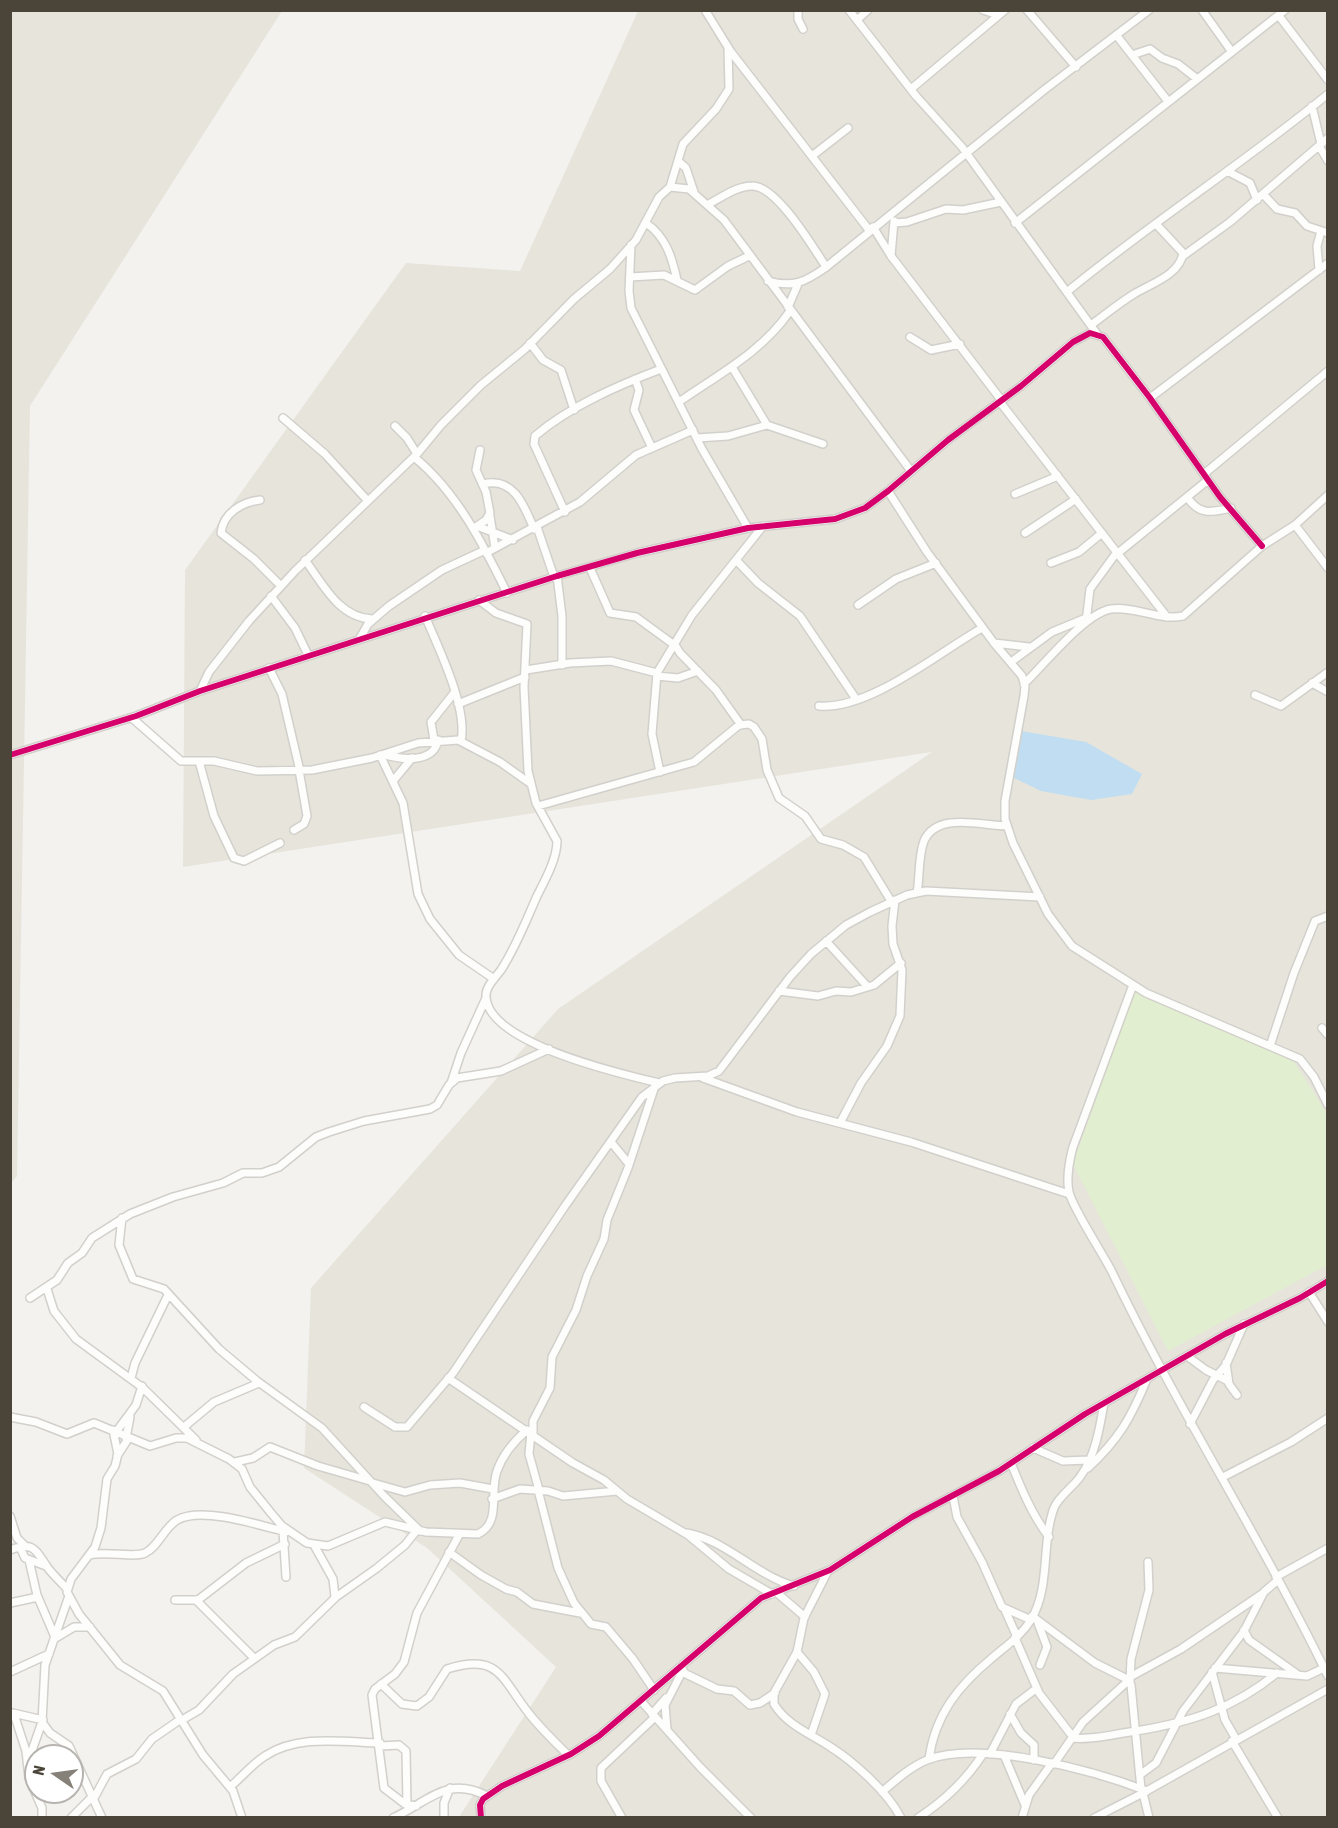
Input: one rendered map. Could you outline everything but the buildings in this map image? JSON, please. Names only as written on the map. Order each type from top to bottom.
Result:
[{"type":"street","points":[[705,10],[728,48],[812,156],[873,227],[891,256],[960,344],[1001,402],[1167,617]]},
{"type":"street","points":[[798,10],[798,19],[804,29]]},
{"type":"street","points":[[849,10],[911,89],[967,153],[1097,334],[1103,337],[1206,477],[1262,546]]},
{"type":"street","points":[[857,20],[868,10]]},
{"type":"street","points":[[983,10],[1002,13]]},
{"type":"street","points":[[1027,10],[1076,67]]},
{"type":"street","points":[[768,281],[781,285],[798,284],[826,267],[873,227],[1149,10]]},
{"type":"street","points":[[1202,10],[1232,52]]},
{"type":"street","points":[[911,89],[1002,13]]},
{"type":"street","points":[[1015,222],[1167,100],[1282,13],[1328,80]]},
{"type":"street","points":[[1117,36],[1167,100]]},
{"type":"street","points":[[670,187],[683,144],[716,109],[729,89],[728,48]]},
{"type":"street","points":[[1132,55],[1150,50],[1178,64],[1196,78]]},
{"type":"street","points":[[1068,291],[1328,94]]},
{"type":"street","points":[[1312,106],[1320,145],[1328,161]]},
{"type":"street","points":[[812,156],[848,128]]},
{"type":"street","points":[[1091,325],[1132,295],[1165,277],[1176,267],[1183,256],[1257,200],[1328,138]]},
{"type":"street","points":[[678,160],[686,168],[694,192]]},
{"type":"street","points":[[1227,171],[1250,183],[1257,200]]},
{"type":"street","points":[[201,691],[209,672],[271,596],[305,560],[416,455],[441,425],[482,385],[530,343],[574,299],[610,269],[646,223],[659,196],[670,187],[679,186],[694,192],[724,220],[911,471]]},
{"type":"street","points":[[709,204],[743,187],[754,186],[764,189],[795,222],[826,267]]},
{"type":"street","points":[[1263,194],[1277,209],[1295,213],[1307,226],[1324,232],[1317,246],[1319,270]]},
{"type":"street","points":[[873,227],[907,222],[946,208],[963,210],[1001,202]]},
{"type":"street","points":[[891,256],[896,209]]},
{"type":"street","points":[[646,223],[664,241],[675,265],[677,280]]},
{"type":"street","points":[[1156,224],[1176,244],[1183,256]]},
{"type":"street","points":[[631,245],[631,308],[697,438],[748,528]]},
{"type":"street","points":[[630,277],[664,275],[695,290],[728,266],[749,256]]},
{"type":"street","points":[[1150,398],[1328,263]]},
{"type":"street","points":[[678,402],[732,367],[771,336],[789,309],[798,284]]},
{"type":"street","points":[[10,754],[132,718],[269,668],[555,576],[637,553],[748,528],[835,519],[865,507],[888,491],[1073,342],[1082,336],[1097,334]]},
{"type":"street","points":[[910,337],[932,350],[960,344]]},
{"type":"street","points":[[530,343],[543,360],[561,370],[574,410]]},
{"type":"street","points":[[732,367],[767,424]]},
{"type":"street","points":[[565,512],[533,440],[543,428],[574,410],[635,379],[662,369]]},
{"type":"street","points":[[1328,371],[1206,477],[1187,497],[1117,552],[1090,589],[1086,620],[1024,684],[1005,801],[1007,826],[1040,897],[1072,946],[1133,985],[1174,1006],[1300,1059],[1325,1091],[1328,1105]]},
{"type":"street","points":[[635,379],[639,390],[634,410],[652,448]]},
{"type":"street","points":[[283,418],[325,454],[368,501]]},
{"type":"street","points":[[697,438],[728,436],[767,424],[823,444]]},
{"type":"street","points":[[395,426],[407,438],[416,455],[445,487],[475,527],[507,593]]},
{"type":"street","points":[[360,638],[372,620],[442,570],[513,540],[565,512],[636,455],[693,430]]},
{"type":"street","points":[[480,450],[476,470],[483,484],[495,548]]},
{"type":"street","points":[[1015,494],[1058,476]]},
{"type":"street","points":[[483,484],[499,482],[509,487],[519,498],[535,528],[555,576],[562,616],[562,665]]},
{"type":"street","points":[[888,491],[936,563],[994,644],[1011,662],[1024,684]]},
{"type":"street","points":[[1011,662],[1052,632],[1109,609],[1144,610],[1167,617],[1183,616],[1262,546],[1295,525],[1328,495]]},
{"type":"street","points":[[1187,497],[1198,510],[1203,512],[1231,508]]},
{"type":"street","points":[[1024,533],[1076,499]]},
{"type":"street","points":[[260,500],[240,505],[228,516],[221,533],[254,559],[281,586]]},
{"type":"street","points":[[475,527],[490,516]]},
{"type":"street","points":[[1295,525],[1328,568]]},
{"type":"street","points":[[660,772],[652,734],[657,675],[692,615],[763,526]]},
{"type":"street","points":[[475,527],[513,540]]},
{"type":"street","points":[[1051,563],[1079,552],[1102,533]]},
{"type":"street","points":[[305,560],[335,602],[360,619],[372,620]]},
{"type":"street","points":[[736,561],[758,583],[800,616],[856,699]]},
{"type":"street","points":[[858,605],[896,579],[936,563]]},
{"type":"street","points":[[590,568],[610,613],[636,617],[674,644],[741,725],[754,727],[762,739],[767,770],[779,798],[805,816],[821,839],[843,845],[864,857],[893,900],[892,935],[901,963],[902,1002],[895,1030],[840,1123]]},
{"type":"street","points":[[271,596],[295,628],[308,655]]},
{"type":"street","points":[[30,1298],[47,1289],[57,1280],[68,1263],[82,1253],[92,1238],[122,1218],[173,1197],[224,1183],[243,1173],[262,1173],[279,1167],[316,1137],[329,1132],[364,1120],[434,1108],[451,1083],[461,1053],[486,998],[488,987],[519,937],[557,846],[553,829],[538,806],[531,783],[526,674],[527,624],[496,613],[479,600]]},
{"type":"street","points":[[425,616],[458,704],[463,722],[461,741]]},
{"type":"street","points":[[819,706],[835,706],[884,688],[982,627]]},
{"type":"street","points":[[994,644],[1029,647]]},
{"type":"street","points":[[458,704],[526,674],[562,665],[611,661],[657,675],[678,678],[698,671]]},
{"type":"street","points":[[269,668],[282,694],[300,770],[307,816],[304,824],[294,830]]},
{"type":"street","points":[[1256,695],[1281,706],[1328,672]]},
{"type":"street","points":[[1312,683],[1328,692]]},
{"type":"street","points":[[381,755],[412,758],[433,753],[436,740],[431,722],[454,693]]},
{"type":"street","points":[[132,718],[181,761],[214,761],[257,771],[300,770],[381,755],[436,740],[461,741],[500,762],[531,783]]},
{"type":"street","points":[[538,806],[694,762],[741,725]]},
{"type":"street","points":[[381,755],[405,811],[418,894],[430,919],[459,955],[494,979]]},
{"type":"street","points":[[393,781],[412,758]]},
{"type":"street","points":[[199,761],[214,816],[234,858],[242,862],[280,843]]},
{"type":"street","points":[[916,893],[925,840],[937,827],[953,822],[1007,826]]},
{"type":"street","points":[[364,1407],[395,1427],[404,1429],[448,1378],[642,1097],[657,1085],[675,1078],[700,1076],[719,1071],[779,991],[826,941],[846,925],[893,900],[916,893],[935,891],[1040,897]]},
{"type":"street","points":[[1270,1046],[1305,942],[1315,921],[1326,914]]},
{"type":"street","points":[[826,941],[867,986]]},
{"type":"street","points":[[779,991],[818,996],[874,985],[901,963]]},
{"type":"street","points":[[1133,985],[1072,1149],[1068,1167],[1069,1194],[1101,1250],[1160,1371],[1223,1477],[1328,1676]]},
{"type":"street","points":[[486,998],[498,1019],[515,1034],[586,1063],[657,1085]]},
{"type":"street","points":[[1322,1028],[1328,1035]]},
{"type":"street","points":[[451,1083],[461,1077],[516,1066],[549,1048]]},
{"type":"street","points":[[700,1076],[797,1112],[911,1142],[1069,1194]]},
{"type":"street","points":[[654,1690],[633,1659],[606,1627],[594,1625],[580,1613],[558,1568],[529,1454],[533,1421],[550,1388],[552,1357],[576,1310],[657,1085]]},
{"type":"street","points":[[611,1142],[629,1164]]},
{"type":"street","points":[[122,1218],[120,1245],[133,1279],[156,1286],[168,1295],[219,1349],[259,1383],[322,1428],[418,1531]]},
{"type":"street","points":[[481,1818],[480,1805],[487,1796],[502,1786],[568,1755],[598,1736],[761,1598],[828,1571],[912,1517],[1011,1463],[1104,1403],[1244,1324],[1328,1281]]},
{"type":"street","points":[[47,1289],[54,1311],[76,1339],[142,1386],[200,1445]]},
{"type":"street","points":[[1309,1292],[1328,1322]]},
{"type":"street","points":[[131,1378],[132,1369],[168,1295]]},
{"type":"street","points":[[1190,1424],[1216,1376],[1227,1363],[1244,1324]]},
{"type":"street","points":[[1187,1356],[1216,1376],[1228,1381]]},
{"type":"street","points":[[1227,1363],[1228,1381],[1237,1395]]},
{"type":"street","points":[[448,1378],[681,1532],[729,1569],[774,1593],[805,1617]]},
{"type":"street","points":[[929,1759],[935,1727],[950,1702],[966,1683],[1016,1637],[1032,1618],[1039,1596],[1054,1509],[1083,1472],[1112,1445],[1126,1425],[1148,1378]]},
{"type":"street","points":[[184,1427],[214,1402],[259,1383]]},
{"type":"street","points":[[35,1744],[43,1721],[45,1665],[71,1579],[90,1555],[101,1528],[107,1479],[127,1438],[130,1416],[142,1386]]},
{"type":"street","points":[[1083,1472],[1089,1460],[1104,1403]]},
{"type":"street","points":[[114,1431],[130,1416]]},
{"type":"street","points":[[10,1417],[36,1422],[67,1434],[75,1433],[83,1426],[94,1423],[150,1446],[176,1438],[187,1438],[235,1462],[271,1513],[292,1533],[314,1545],[328,1545],[385,1522],[396,1522],[418,1531],[459,1535],[486,1531],[493,1517],[493,1489],[501,1460],[512,1444],[530,1433]]},
{"type":"street","points":[[1223,1477],[1291,1442],[1328,1418]]},
{"type":"street","points":[[114,1431],[117,1456]]},
{"type":"street","points":[[235,1462],[253,1458],[270,1447],[318,1466],[405,1492],[422,1487],[460,1483],[493,1489]]},
{"type":"street","points":[[1033,1448],[1063,1461],[1089,1460]]},
{"type":"street","points":[[1011,1463],[1021,1491],[1030,1502],[1049,1537]]},
{"type":"street","points":[[492,1499],[520,1489],[538,1490],[563,1496],[617,1491]]},
{"type":"street","points":[[952,1496],[957,1517],[1005,1610],[1037,1688],[1072,1738]]},
{"type":"street","points":[[10,1516],[15,1533],[23,1546],[41,1554],[46,1566],[120,1665],[163,1691],[203,1755],[230,1787],[240,1817]]},
{"type":"street","points":[[90,1555],[110,1552],[136,1555],[146,1553],[175,1521],[187,1516],[221,1517],[292,1533]]},
{"type":"street","points":[[283,1531],[285,1544],[283,1569],[286,1577]]},
{"type":"street","points":[[71,1818],[93,1798],[107,1774],[136,1759],[152,1739],[199,1710],[225,1681],[255,1658],[274,1645],[295,1637],[335,1597],[377,1568],[418,1531]]},
{"type":"street","points":[[681,1532],[701,1536],[771,1577],[794,1586]]},
{"type":"street","points":[[416,1806],[391,1795],[384,1788],[380,1744],[370,1701],[375,1689],[395,1674],[404,1662],[417,1613],[429,1595],[459,1535]]},
{"type":"street","points":[[175,1600],[196,1600],[246,1563],[285,1544]]},
{"type":"street","points":[[314,1545],[333,1579],[335,1597]]},
{"type":"street","points":[[10,1550],[23,1546]]},
{"type":"street","points":[[23,1546],[21,1554],[29,1560],[46,1566]]},
{"type":"street","points":[[1141,1774],[1156,1763],[1176,1725],[1244,1630],[1263,1594],[1277,1578],[1328,1548]]},
{"type":"street","points":[[449,1552],[481,1575],[508,1590],[517,1592],[533,1604],[580,1613]]},
{"type":"street","points":[[29,1560],[38,1597],[55,1638]]},
{"type":"street","points":[[1148,1562],[1149,1590],[1131,1659],[1129,1681],[1149,1818]]},
{"type":"street","points":[[828,1571],[805,1617],[797,1652],[774,1693],[773,1700],[777,1710],[798,1728],[845,1756],[882,1791],[895,1806],[901,1818]]},
{"type":"street","points":[[1022,1817],[1035,1784],[1089,1716],[1129,1681],[1263,1594]]},
{"type":"street","points":[[10,1603],[38,1597]]},
{"type":"street","points":[[196,1600],[255,1658]]},
{"type":"street","points":[[1005,1610],[1032,1618],[1062,1636],[1095,1663],[1129,1681]]},
{"type":"street","points":[[1038,1623],[1047,1647],[1040,1665]]},
{"type":"street","points":[[55,1638],[74,1627],[90,1627]]},
{"type":"street","points":[[1244,1630],[1249,1640],[1299,1675]]},
{"type":"street","points":[[797,1652],[814,1672],[825,1694],[811,1736]]},
{"type":"street","points":[[10,1672],[49,1654]]},
{"type":"street","points":[[622,1818],[601,1781],[601,1768],[653,1716],[668,1697],[686,1661]]},
{"type":"street","points":[[381,1684],[402,1704],[417,1706],[429,1697],[447,1669],[458,1666],[490,1667],[504,1676],[532,1718],[568,1755]]},
{"type":"street","points":[[1214,1670],[1313,1675],[1324,1668]]},
{"type":"street","points":[[1214,1670],[1221,1707],[1234,1740],[1278,1818]]},
{"type":"street","points":[[682,1672],[717,1689],[734,1691],[750,1705],[755,1705],[774,1693]]},
{"type":"street","points":[[1072,1738],[1103,1738],[1176,1725],[1206,1715],[1243,1698],[1277,1673]]},
{"type":"street","points":[[918,1818],[961,1783],[986,1754],[1016,1704],[1037,1688]]},
{"type":"street","points":[[1094,1818],[1328,1689]]},
{"type":"street","points":[[668,1697],[664,1713],[668,1732]]},
{"type":"street","points":[[641,1701],[751,1818]]},
{"type":"street","points":[[12,1713],[43,1721],[50,1733],[69,1746],[102,1818]]},
{"type":"street","points":[[12,1713],[24,1746]]},
{"type":"street","points":[[1010,1714],[1021,1734],[1034,1745],[1034,1760]]},
{"type":"street","points":[[230,1787],[266,1756],[291,1745],[323,1741],[399,1745],[406,1751],[407,1804]]},
{"type":"street","points":[[882,1791],[929,1759],[986,1754],[1053,1763],[1144,1791]]},
{"type":"street","points":[[1004,1755],[1025,1805]]},
{"type":"street","points":[[393,1818],[450,1788],[469,1789],[487,1796]]},
{"type":"street","points":[[444,1818],[444,1803],[450,1788]]},
{"type":"shaded area","points":[[11,11],[282,11],[30,406],[17,1176],[11,1183]]},
{"type":"shaded area","points":[[638,11],[1327,11],[1327,1817],[459,1817],[556,1667],[427,1548],[304,1468],[311,1288],[558,1009],[932,752],[183,867],[185,570],[406,263],[520,271]]},
{"type":"green space","points":[[1136,986],[1288,1052],[1327,1114],[1327,1265],[1168,1351],[1073,1164]]},
{"type":"water","points":[[1021,731],[1086,742],[1142,774],[1132,794],[1091,800],[1041,791],[1010,776],[1010,759]]},
{"type":"cycle path","points":[[10,755],[136,716],[200,691],[557,576],[637,553],[748,528],[835,519],[865,508],[948,440],[1021,386],[1073,342],[1090,333],[1103,337],[1150,398],[1220,497],[1262,546]]},
{"type":"cycle path","points":[[481,1818],[480,1805],[483,1799],[502,1786],[571,1754],[599,1736],[761,1598],[830,1570],[912,1517],[999,1471],[1085,1414],[1225,1334],[1300,1298],[1328,1281]]}]
